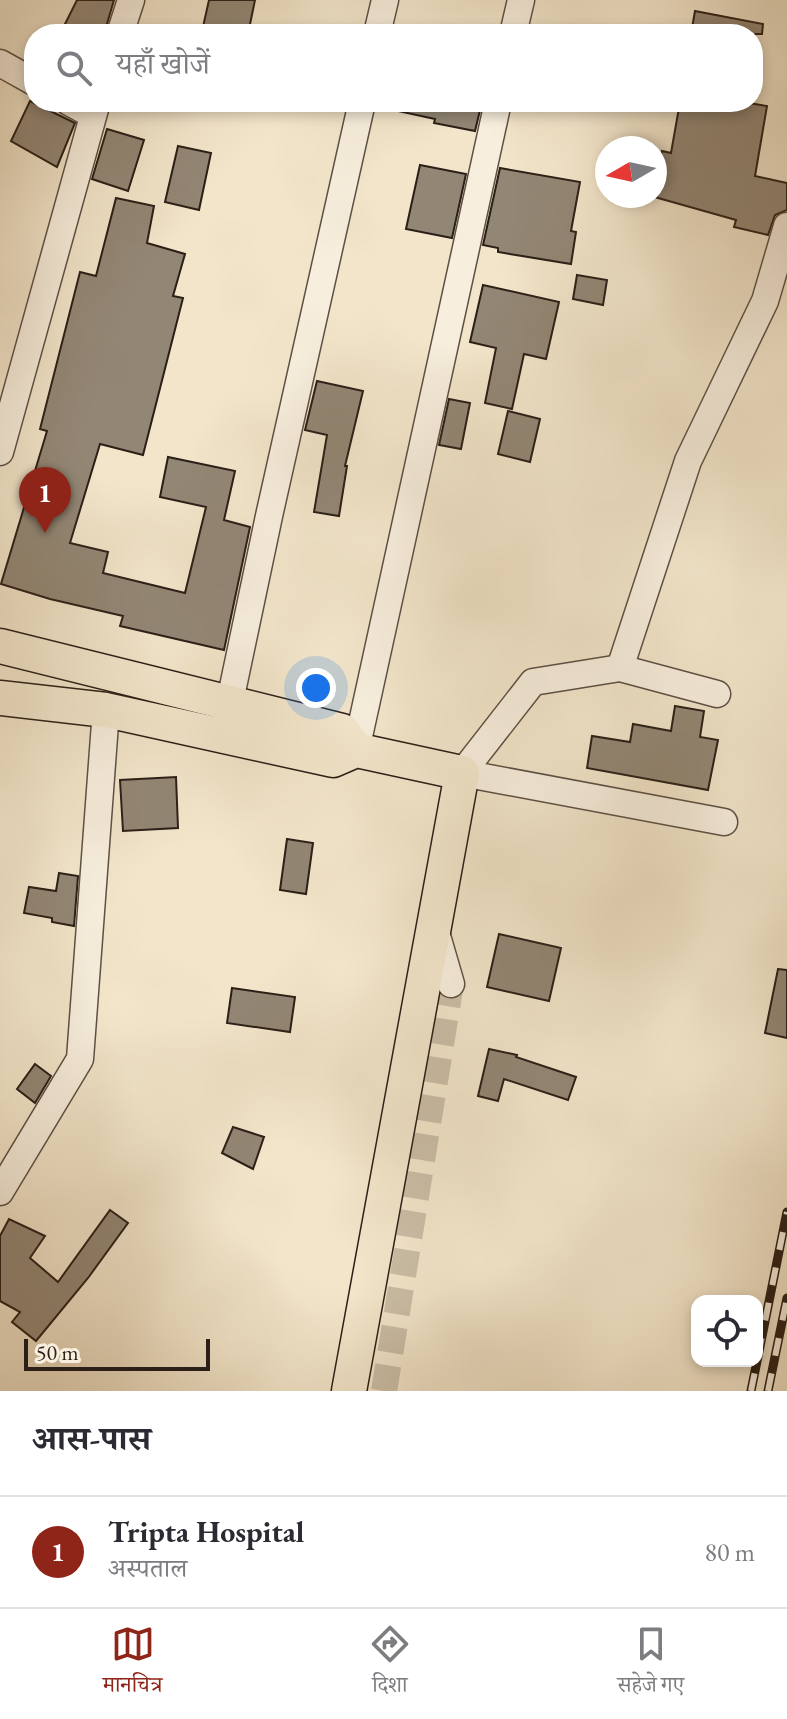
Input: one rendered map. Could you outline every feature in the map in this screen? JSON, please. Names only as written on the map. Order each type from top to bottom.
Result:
[{"type":"main road","points":[[0,646],[342,731],[356,750]]},
{"type":"main road","points":[[0,698],[106,710],[333,760],[356,750],[462,773],[349,1391]]},
{"type":"street","points":[[123,24],[131,0]]},
{"type":"street","points":[[379,24],[385,0]]},
{"type":"street","points":[[515,24],[521,0]]},
{"type":"street","points":[[0,63],[24,76]]},
{"type":"street","points":[[0,452],[94,112]]},
{"type":"street","points":[[223,736],[360,112]]},
{"type":"street","points":[[356,750],[496,112]]},
{"type":"street","points":[[620,668],[688,461],[765,301],[787,226]]},
{"type":"street","points":[[717,694],[620,668],[533,682],[462,773],[724,822]]},
{"type":"street","points":[[0,1192],[80,1059],[106,710]]},
{"type":"street","points":[[434,927],[451,984]]},
{"type":"building","points":[[77,0],[114,0],[107,24],[65,24]]},
{"type":"building","points":[[209,0],[255,0],[250,24],[204,24]]},
{"type":"building","points":[[695,11],[763,24],[693,24]]},
{"type":"building","points":[[763,105],[767,106],[755,176],[787,183],[787,210],[775,215],[768,235],[734,227],[736,220],[667,201],[667,152],[671,153],[678,112],[763,112]]},
{"type":"building","points":[[25,112],[52,112],[75,123],[57,167],[11,141]]},
{"type":"building","points":[[403,112],[480,112],[475,131],[434,123],[435,119]]},
{"type":"building","points":[[107,129],[144,140],[128,191],[92,179]]},
{"type":"building","points":[[178,146],[211,153],[199,210],[165,202]]},
{"type":"building","points":[[420,165],[466,174],[452,238],[406,229]]},
{"type":"building","points":[[500,168],[580,182],[571,231],[576,232],[571,264],[498,252],[498,248],[483,245]]},
{"type":"building","points":[[116,198],[154,206],[147,243],[185,254],[173,296],[183,298],[143,455],[100,444],[70,543],[108,552],[103,573],[185,593],[206,507],[160,497],[168,457],[235,471],[224,520],[250,527],[224,650],[120,626],[123,616],[1,584],[47,431],[40,429],[80,272],[96,276]]},
{"type":"building","points":[[577,275],[607,280],[603,305],[573,299]]},
{"type":"building","points":[[483,285],[559,302],[546,359],[524,354],[512,409],[485,403],[496,348],[470,342]]},
{"type":"building","points":[[317,381],[363,391],[345,466],[339,516],[314,512],[327,435],[305,430]]},
{"type":"building","points":[[449,399],[470,403],[461,449],[439,445]]},
{"type":"building","points":[[508,411],[540,419],[530,462],[498,454]]},
{"type":"building","points":[[675,706],[704,711],[700,737],[718,740],[708,790],[587,768],[592,736],[630,742],[633,724],[671,731]]},
{"type":"building","points":[[176,777],[178,828],[123,831],[120,780]]},
{"type":"building","points":[[287,839],[313,843],[306,894],[280,890]]},
{"type":"building","points":[[59,873],[78,876],[74,926],[24,913],[29,887],[56,891]]},
{"type":"building","points":[[499,934],[561,948],[549,1001],[487,987]]},
{"type":"building","points":[[778,969],[787,970],[787,1038],[765,1033]]},
{"type":"building","points":[[232,988],[295,997],[290,1032],[227,1023]]},
{"type":"building","points":[[489,1049],[517,1055],[576,1077],[568,1100],[504,1079],[498,1101],[478,1096]]},
{"type":"building","points":[[35,1064],[51,1076],[35,1103],[17,1089]]},
{"type":"building","points":[[233,1127],[264,1137],[253,1169],[222,1153]]},
{"type":"building","points":[[110,1210],[128,1223],[36,1341],[12,1322],[20,1312],[0,1301],[0,1236],[9,1219],[45,1236],[30,1258],[58,1282]]},
{"type":"tunnel","points":[[384,1391],[451,984]]},
{"type":"railway","points":[[751,1391],[787,1212]]},
{"type":"railway","points":[[768,1391],[787,1298]]},
{"type":"place","name":"Tripta Hospital","points":[[45,533]]}]
